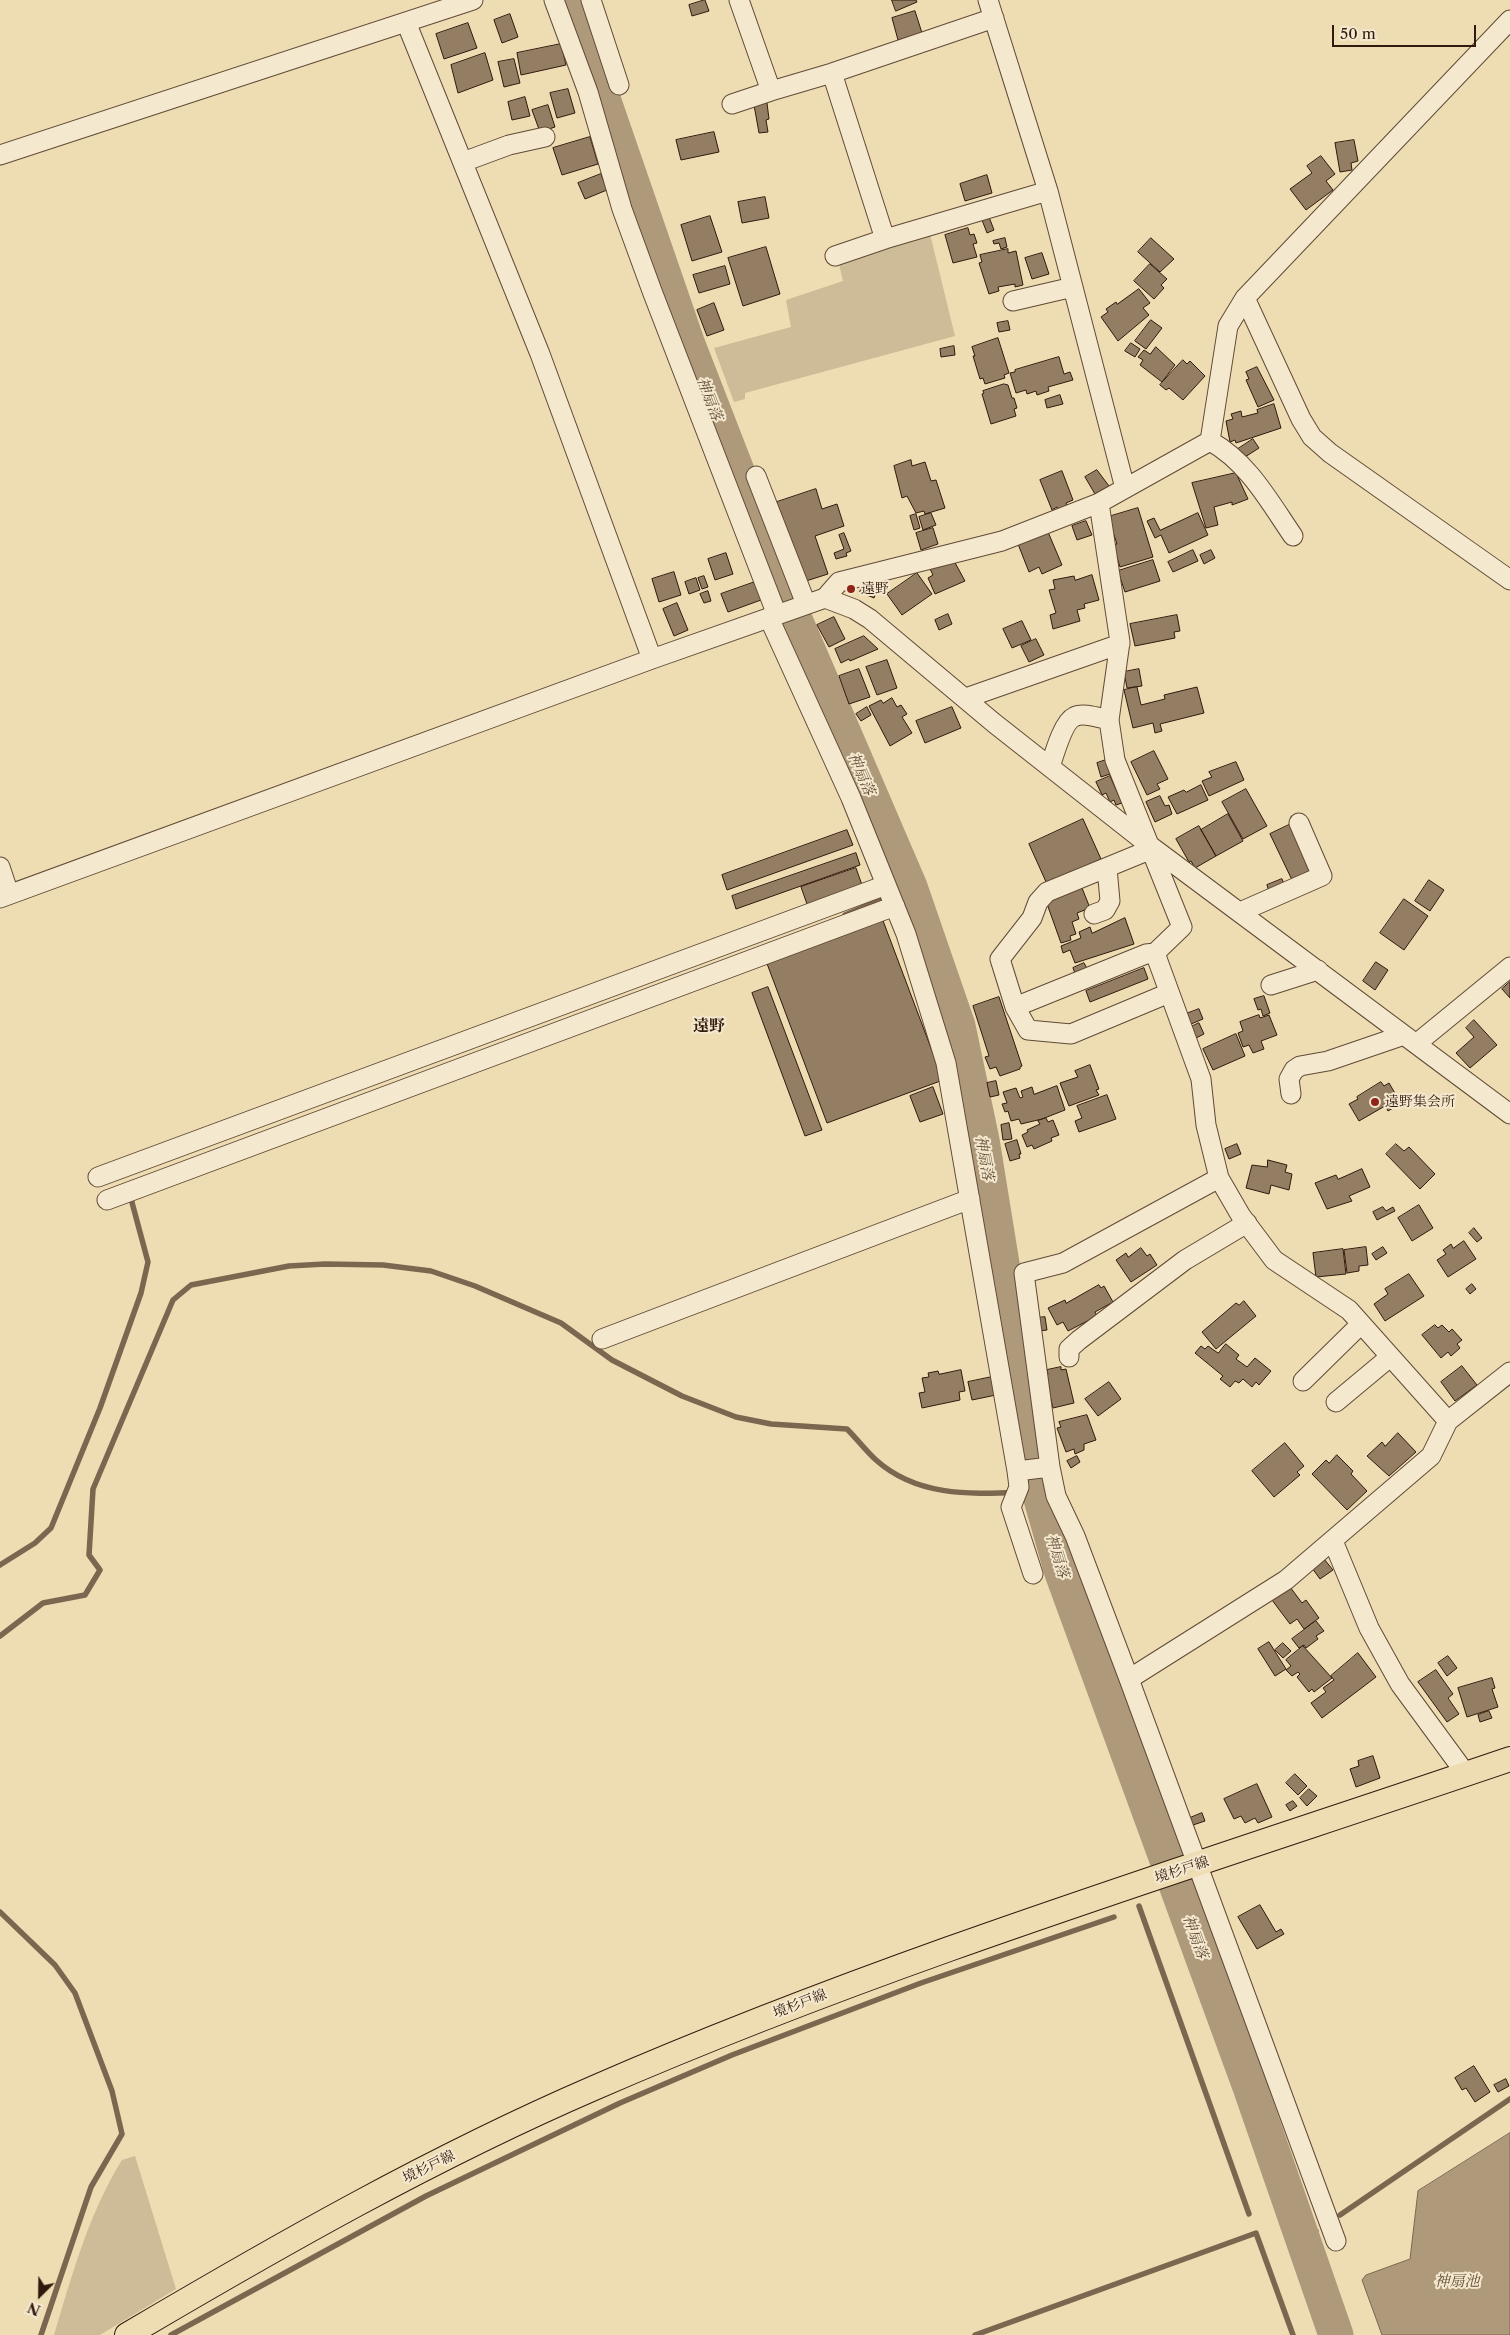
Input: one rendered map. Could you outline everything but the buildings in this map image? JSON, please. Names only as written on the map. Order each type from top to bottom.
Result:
[{"type":"main road","name":"境杉戸線","points":[[127,2335],[360,2201],[592,2089],[812,1998],[1155,1878],[1510,1759]]},
{"type":"street","points":[[0,155],[473,0]]},
{"type":"street","points":[[554,0],[588,92],[622,209],[652,291],[773,616],[851,798],[906,934],[946,1064],[1020,1487],[1011,1507],[1033,1574]]},
{"type":"street","points":[[591,0],[619,85]]},
{"type":"street","points":[[739,0],[772,91]]},
{"type":"street","points":[[988,0],[1048,191],[1125,488]]},
{"type":"street","points":[[732,104],[832,73],[994,18]]},
{"type":"street","points":[[1210,441],[1228,326],[1246,298],[1510,20]]},
{"type":"street","points":[[406,22],[540,354],[652,659]]},
{"type":"street","points":[[832,73],[885,239]]},
{"type":"street","points":[[463,162],[510,145],[546,137]]},
{"type":"street","points":[[835,256],[885,239],[1048,191]]},
{"type":"street","points":[[1013,300],[1073,287]]},
{"type":"street","points":[[1246,298],[1300,419],[1312,437],[1330,453],[1510,580]]},
{"type":"street","points":[[0,867],[5,896],[652,659],[825,598],[839,582],[1002,541],[1099,504],[1210,441]]},
{"type":"street","points":[[1210,441],[1226,450],[1244,466],[1293,536]]},
{"type":"street","points":[[756,476],[806,604]]},
{"type":"street","points":[[1014,1007],[1146,954],[1155,953],[1182,927],[1116,760],[1109,720],[1120,644],[1099,504]]},
{"type":"street","points":[[825,598],[847,606],[870,619],[994,723],[1149,845],[1510,1114]]},
{"type":"street","points":[[966,698],[1120,644]]},
{"type":"street","points":[[1050,767],[1067,722],[1075,716],[1088,715],[1109,720]]},
{"type":"street","points":[[1240,912],[1322,876],[1299,822]]},
{"type":"street","points":[[1149,845],[1142,853],[1047,892],[1038,902],[1032,918],[1000,959],[1014,1007],[1028,1030],[1070,1034],[1168,994]]},
{"type":"street","points":[[1094,914],[1105,910],[1110,900],[1107,868]]},
{"type":"street","points":[[98,1177],[886,886]]},
{"type":"street","points":[[107,1200],[894,906]]},
{"type":"street","points":[[1155,953],[1168,994],[1201,1079],[1206,1125],[1219,1178],[1247,1223],[1274,1260],[1349,1310],[1448,1421]]},
{"type":"street","points":[[1291,1094],[1289,1079],[1294,1070],[1300,1066],[1328,1061],[1410,1040],[1510,967]]},
{"type":"street","points":[[1271,985],[1318,970]]},
{"type":"street","points":[[1219,1178],[1063,1263],[1024,1273],[1050,1467],[1056,1496],[1075,1536],[1129,1679],[1194,1866],[1336,2241]]},
{"type":"street","points":[[602,1339],[970,1199]]},
{"type":"street","points":[[1069,1357],[1069,1349],[1079,1340],[1185,1260],[1247,1223]]},
{"type":"street","points":[[1304,1381],[1361,1324]]},
{"type":"street","points":[[1336,1402],[1390,1357]]},
{"type":"street","points":[[1129,1679],[1286,1580],[1430,1456],[1448,1421],[1510,1372]]},
{"type":"street","points":[[1017,1471],[1050,1467]]},
{"type":"street","points":[[1332,1541],[1369,1628],[1400,1684],[1466,1774]]},
{"type":"shaded area","points":[[929,230],[955,336],[745,393],[745,399],[734,402],[714,348],[791,327],[786,300],[843,281],[838,260]]},
{"type":"shaded area","points":[[135,2156],[176,2289],[100,2335],[54,2335],[82,2245],[100,2201],[122,2160]]},
{"type":"water","name":"神扇池","points":[[1510,2133],[1510,2335],[1382,2335],[1362,2280],[1366,2275],[1410,2259],[1418,2191]]},
{"type":"waterway","name":"神扇落","points":[[569,0],[687,342],[793,615],[910,887],[958,1026],[982,1140],[1039,1492],[1062,1573],[1250,2087],[1336,2335]]},
{"type":"waterway","points":[[845,915],[910,887]]},
{"type":"waterway","points":[[0,1565],[35,1543],[51,1528],[100,1408],[141,1293],[148,1262],[130,1195]]},
{"type":"waterway","points":[[0,1636],[43,1603],[85,1595],[100,1570],[89,1555],[93,1489],[173,1300],[191,1285],[289,1266],[325,1264],[383,1265],[431,1271],[475,1286],[561,1323],[612,1360],[682,1396],[736,1417],[771,1424],[847,1429],[876,1460],[894,1473],[913,1482],[953,1492],[1039,1492]]},
{"type":"waterway","points":[[1139,1906],[1249,2214]]},
{"type":"waterway","points":[[0,1912],[55,1965],[75,1993],[112,2091],[122,2134],[91,2187],[41,2335]]},
{"type":"waterway","points":[[171,2335],[426,2196],[620,2103],[732,2055],[921,1983],[1114,1917]]},
{"type":"waterway","points":[[1340,2215],[1510,2099]]},
{"type":"waterway","points":[[1302,2234],[1316,2231]]},
{"type":"waterway","points":[[975,2335],[1256,2233],[1293,2335]]},
{"type":"place","name":"遠野","points":[[851,589]]},
{"type":"place","name":"遠野集会所","points":[[1375,1102]]},
{"type":"district","name":"遠野","points":[[709,1026]]}]
